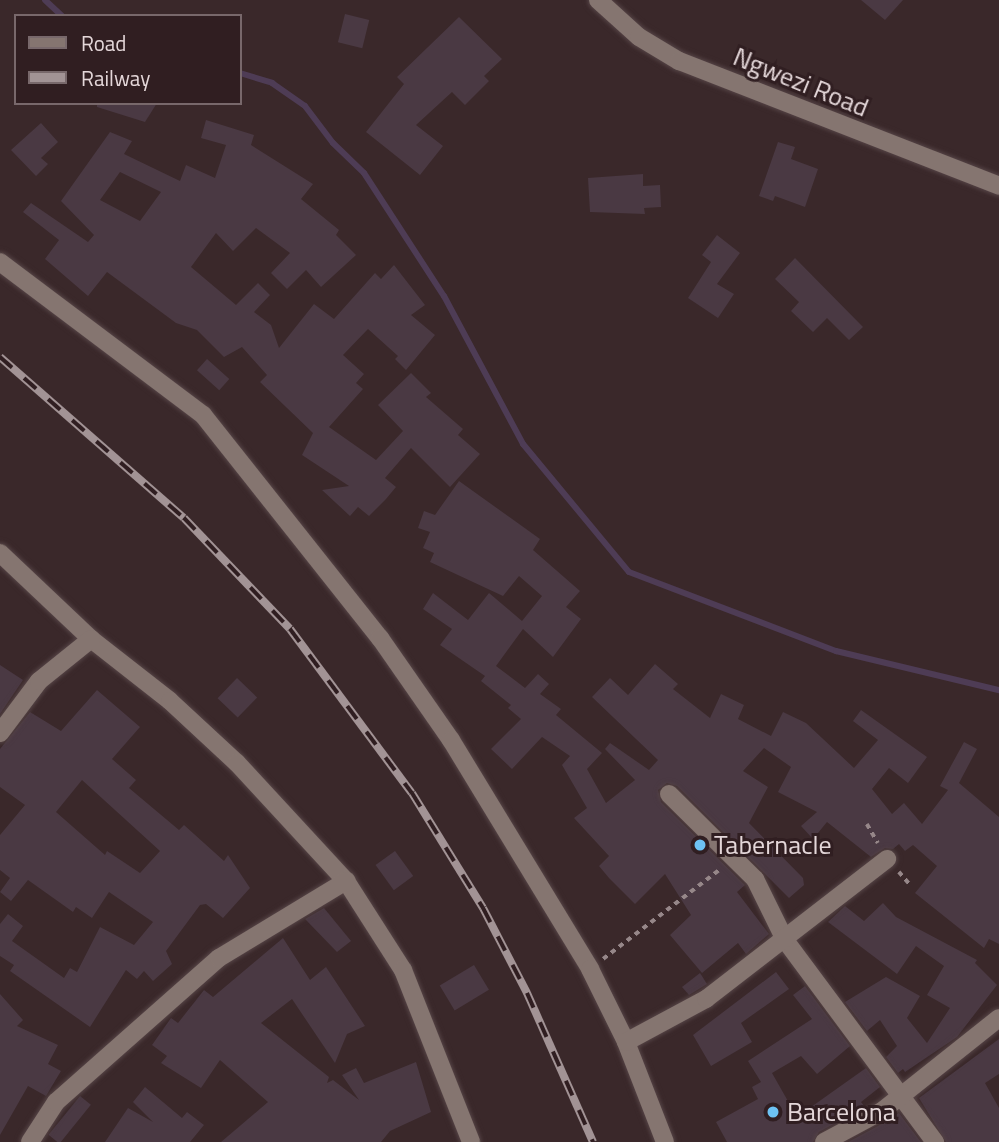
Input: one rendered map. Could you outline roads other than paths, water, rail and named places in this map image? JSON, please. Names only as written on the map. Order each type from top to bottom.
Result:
[{"type":"street","name":"Ngwezi Road","points":[[598,0],[639,37],[679,61],[999,186]]},
{"type":"street","points":[[0,262],[203,415],[372,628],[451,740],[590,969],[626,1042],[666,1142]]},
{"type":"street","points":[[0,553],[91,639],[170,701],[237,763],[346,881],[403,970],[471,1142]]},
{"type":"street","points":[[0,733],[39,681],[91,639]]},
{"type":"street","points":[[669,794],[755,879],[785,940],[934,1142]]},
{"type":"street","points":[[626,1042],[706,999],[887,859]]},
{"type":"street","points":[[30,1142],[56,1102],[219,958],[346,881]]},
{"type":"street","points":[[824,1142],[900,1096],[999,1018]]},
{"type":"waterway","points":[[45,0],[60,14]]},
{"type":"waterway","points":[[242,74],[272,83],[305,106],[333,143],[364,173],[444,296],[523,444],[629,572],[836,651],[999,690]]},
{"type":"railway","points":[[0,357],[184,518],[290,629],[412,793],[483,908],[527,993],[593,1142]]},
{"type":"place","name":"Tabernacle","points":[[700,845]]},
{"type":"place","name":"Barcelona","points":[[773,1112]]}]
